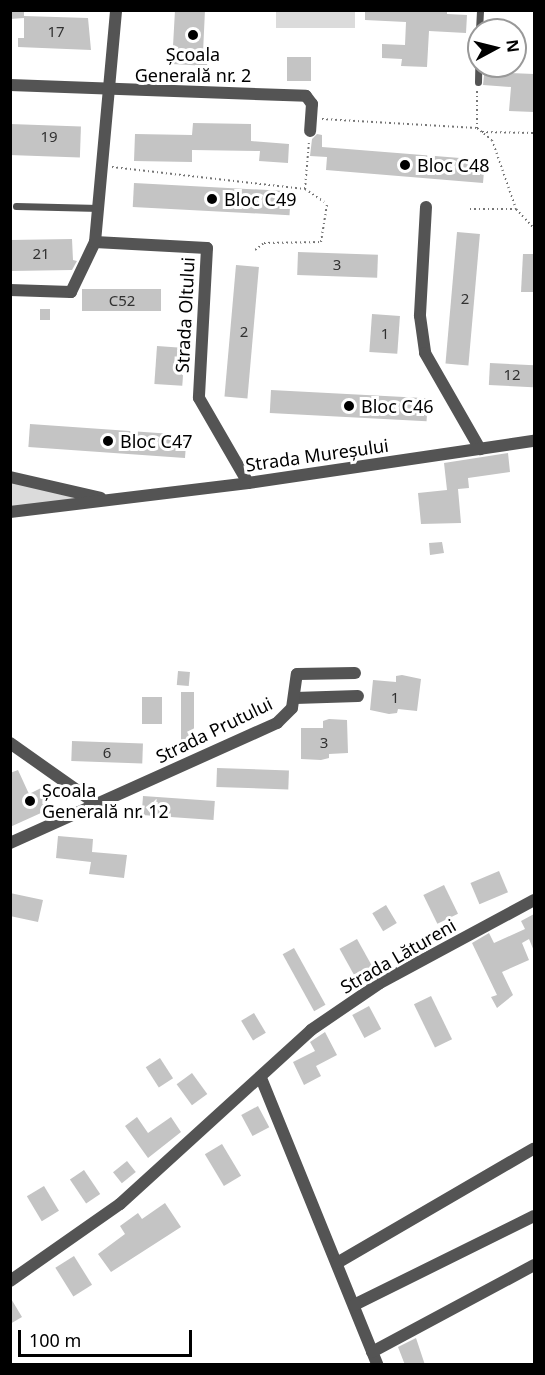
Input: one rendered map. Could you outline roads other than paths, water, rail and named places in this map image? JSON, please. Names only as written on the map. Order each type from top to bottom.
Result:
[{"type":"street","points":[[10,290],[70,292],[95,242],[116,10]]},
{"type":"street","points":[[10,85],[306,96],[312,104],[310,124]]},
{"type":"street","points":[[426,207],[420,316],[425,353],[480,449]]},
{"type":"street","name":"Strada Oltului","points":[[95,242],[207,248],[199,398],[248,483]]},
{"type":"street","name":"Strada Mureșului","points":[[10,512],[248,483],[534,441]]},
{"type":"street","name":"Strada Mureșului","points":[[10,477],[105,499]]},
{"type":"street","name":"Strada Prutului","points":[[10,843],[277,723],[292,708],[297,674],[356,672]]},
{"type":"street","points":[[295,698],[358,696]]},
{"type":"street","points":[[10,743],[98,805]]},
{"type":"street","name":"Strada Lătureni","points":[[10,1281],[120,1204],[261,1078],[311,1030],[380,983],[534,900]]},
{"type":"street","points":[[261,1078],[377,1365]]},
{"type":"street","points":[[337,1263],[533,1149]]},
{"type":"street","points":[[354,1305],[534,1216]]},
{"type":"street","points":[[372,1352],[534,1265]]},
{"type":"lane","points":[[478,78],[478,82]]},
{"type":"lane","points":[[16,206],[99,208]]},
{"type":"place","name":"Școala Generală nr. 2","points":[[193,35]]},
{"type":"place","name":"Bloc C48","points":[[405,165]]},
{"type":"place","name":"Bloc C49","points":[[212,199]]},
{"type":"place","name":"Bloc C46","points":[[349,406]]},
{"type":"place","name":"Bloc C47","points":[[108,441]]},
{"type":"place","name":"Școala Generală nr. 12","points":[[30,801]]}]
